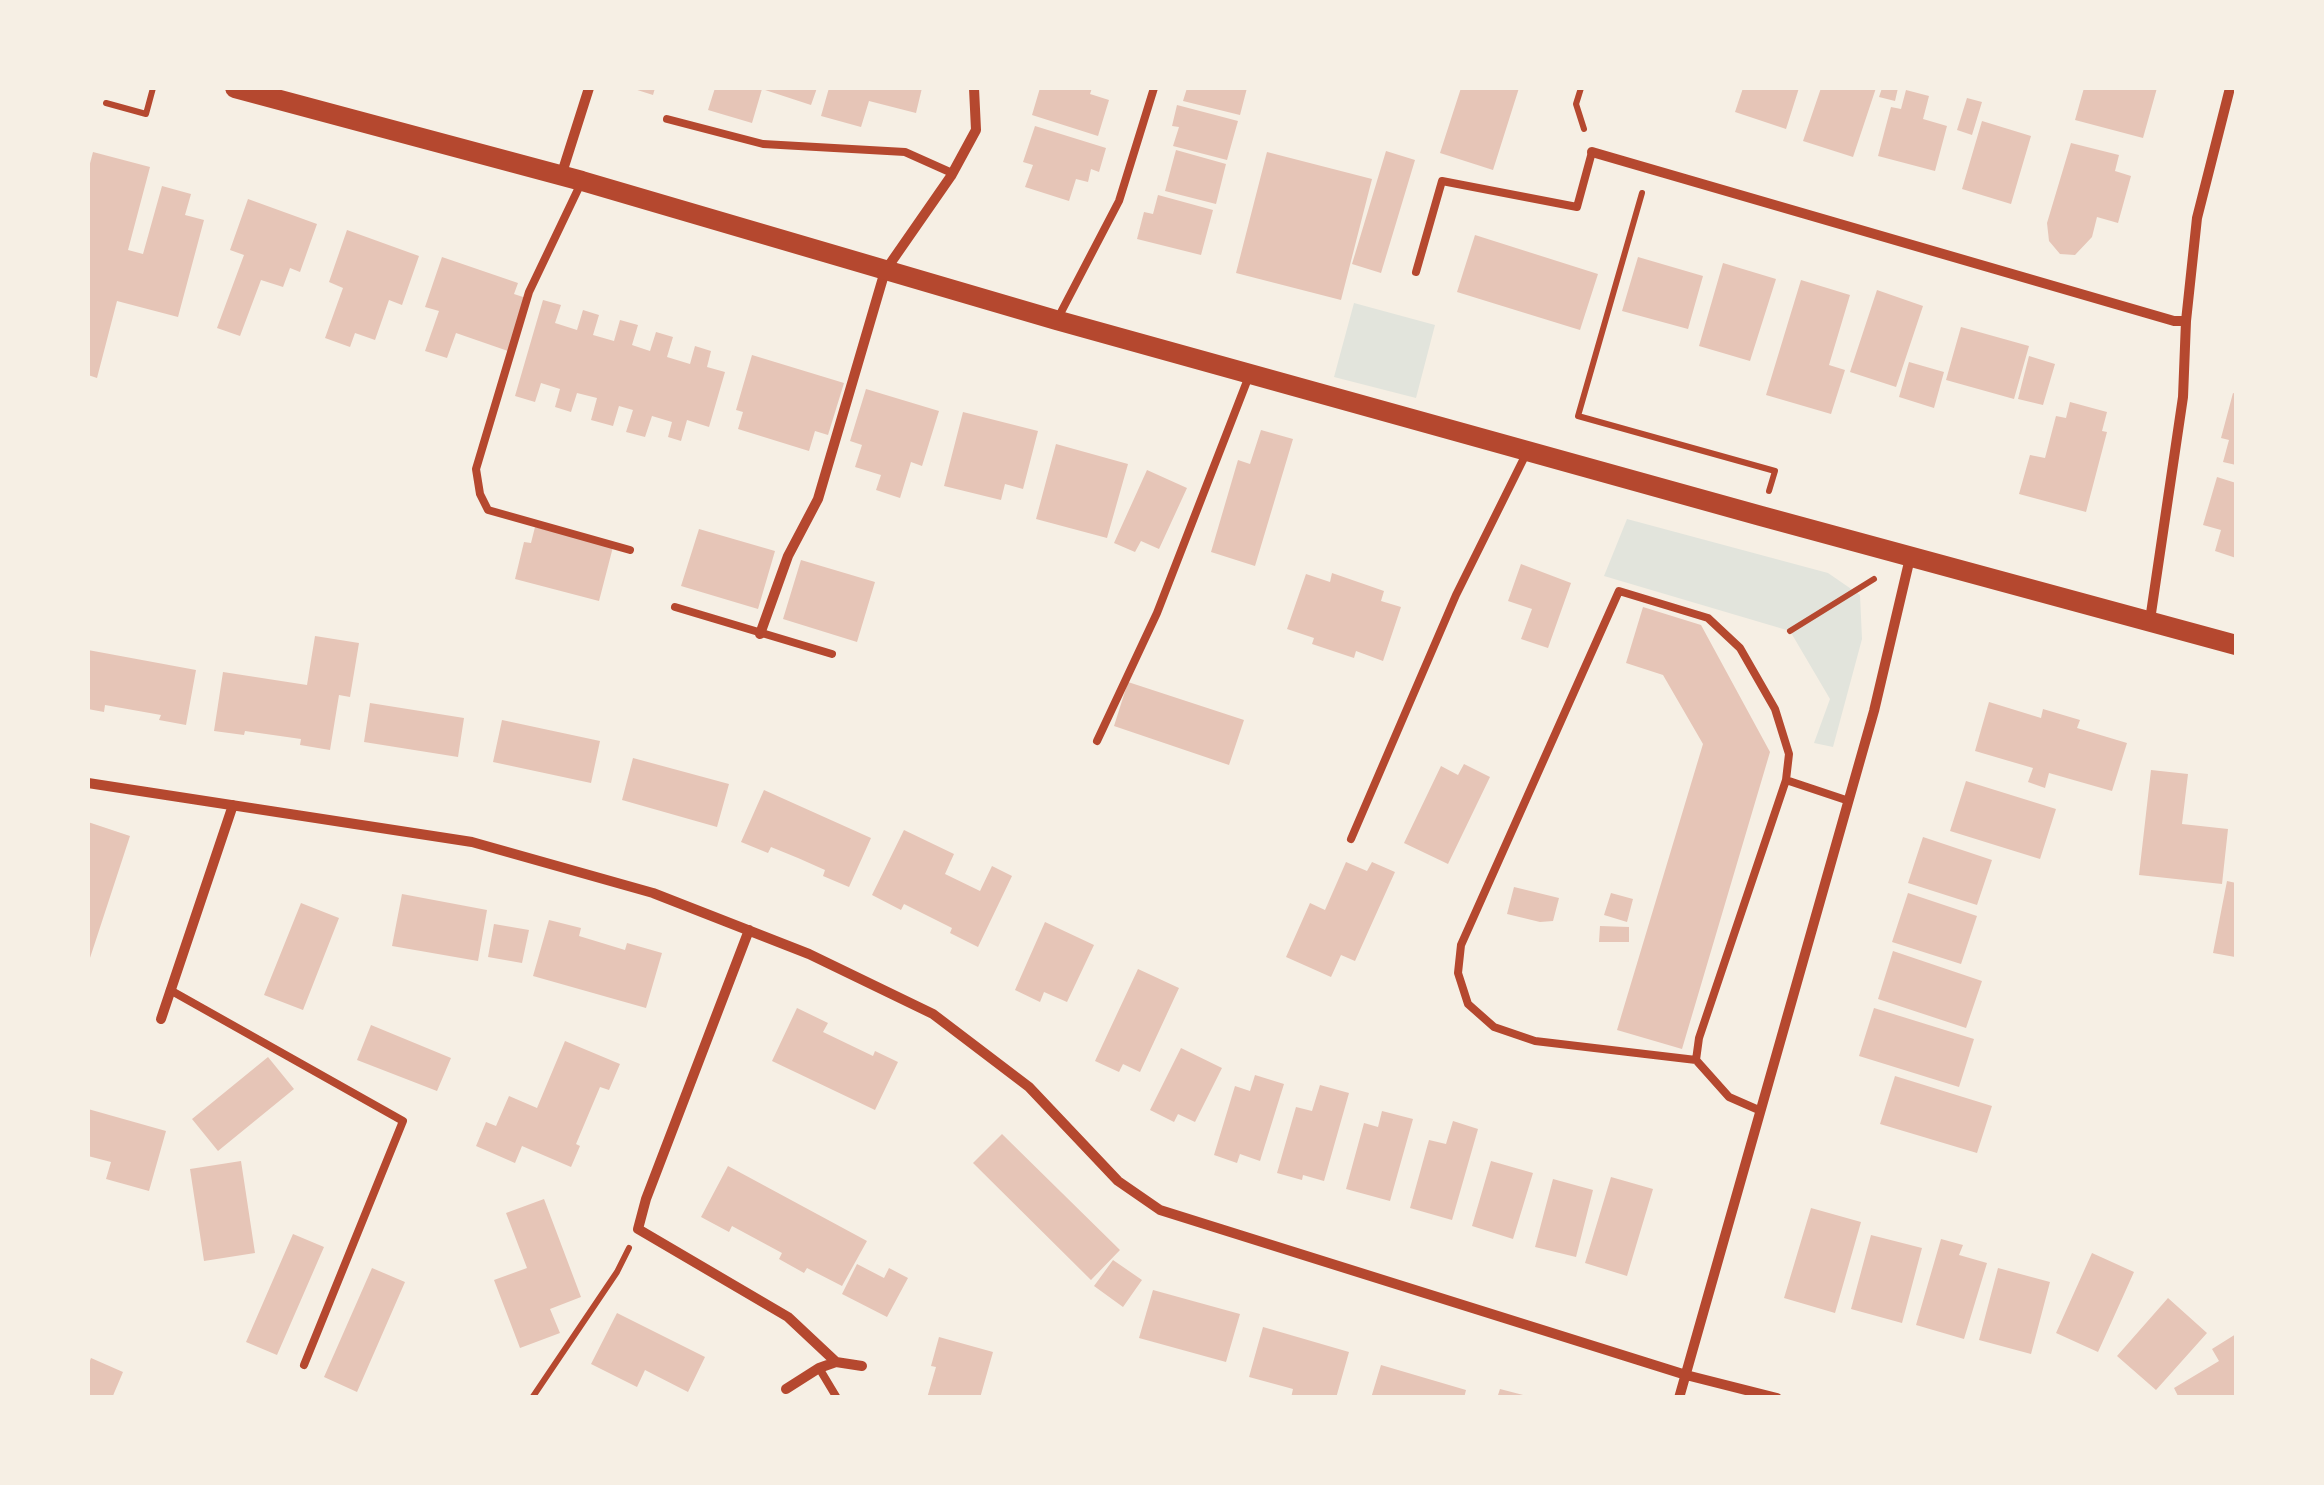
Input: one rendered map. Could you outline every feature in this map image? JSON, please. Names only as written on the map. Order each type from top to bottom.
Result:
[{"type":"main road","points":[[235,88],[582,181],[1056,320],[1910,558],[2236,645]]},
{"type":"street","points":[[561,176],[589,88]]},
{"type":"street","points":[[760,634],[788,556],[818,499],[885,271],[952,173],[976,130],[974,88]]},
{"type":"street","points":[[2150,620],[2183,398],[2197,218],[2230,88]]},
{"type":"street","points":[[1592,152],[2155,316],[2186,321]]},
{"type":"street","points":[[1679,1398],[1848,801],[1910,558]]},
{"type":"street","points":[[88,782],[472,842],[653,893],[809,954],[932,1014],[1029,1086],[1118,1181],[1160,1210],[1686,1374],[1778,1398]]},
{"type":"street","points":[[160,1018],[233,805]]},
{"type":"street","points":[[750,930],[646,1199],[638,1229],[788,1317],[836,1362]]},
{"type":"street","points":[[786,1389],[836,1362],[862,1366]]},
{"type":"lane","points":[[1056,320],[1119,201],[1154,88]]},
{"type":"lane","points":[[666,120],[763,144],[905,152],[952,173]]},
{"type":"lane","points":[[1416,272],[1442,181],[1576,207],[1592,152]]},
{"type":"lane","points":[[582,181],[530,292],[476,470],[480,494],[488,510],[630,550]]},
{"type":"lane","points":[[1097,741],[1157,614],[1251,372]]},
{"type":"lane","points":[[1351,839],[1456,594],[1528,450]]},
{"type":"lane","points":[[1696,1060],[1699,1038],[1786,780],[1789,754],[1775,709],[1740,648],[1708,618],[1619,590],[1461,945],[1458,973],[1468,1004],[1494,1026],[1535,1041],[1696,1060],[1728,1097],[1760,1111]]},
{"type":"lane","points":[[675,607],[832,654]]},
{"type":"lane","points":[[1786,780],[1848,801]]},
{"type":"lane","points":[[170,990],[403,1121],[304,1365]]},
{"type":"lane","points":[[819,1368],[837,1398]]},
{"type":"path","points":[[106,102],[146,114],[152,88]]},
{"type":"path","points":[[1581,88],[1576,104],[1592,152]]},
{"type":"path","points":[[1649,169],[1578,416],[1775,471],[1761,516]]},
{"type":"path","points":[[1790,631],[1910,558]]},
{"type":"path","points":[[532,1398],[617,1272],[638,1229]]},
{"type":"shaded area","points":[[1354,303],[1435,325],[1416,398],[1334,377]]},
{"type":"shaded area","points":[[1627,519],[1828,573],[1860,595],[1862,639],[1833,747],[1814,743],[1830,699],[1790,631],[1604,576]]},
{"type":"building","points":[[631,88],[655,88],[653,95]]},
{"type":"building","points":[[715,88],[817,88],[811,105],[762,89],[752,123],[708,110]]},
{"type":"building","points":[[829,88],[922,88],[916,113],[869,101],[861,127],[821,116]]},
{"type":"building","points":[[1040,88],[1092,88],[1090,94],[1109,100],[1098,136],[1032,115]]},
{"type":"building","points":[[1187,88],[1247,88],[1240,115],[1183,101]]},
{"type":"building","points":[[1461,88],[1519,88],[1493,170],[1440,153]]},
{"type":"building","points":[[1743,88],[1799,88],[1786,129],[1735,112]]},
{"type":"building","points":[[1821,88],[1876,88],[1853,157],[1803,141]]},
{"type":"building","points":[[1882,88],[1898,88],[1895,101],[1879,97]]},
{"type":"building","points":[[2084,88],[2157,88],[2143,138],[2075,120]]},
{"type":"building","points":[[1906,90],[1929,96],[1923,119],[1947,126],[1935,171],[1878,156],[1891,107],[1901,109]]},
{"type":"building","points":[[1967,98],[1982,102],[1972,135],[1957,130]]},
{"type":"building","points":[[1177,105],[1238,121],[1227,160],[1173,146],[1179,127],[1172,126]]},
{"type":"building","points":[[1982,121],[2031,136],[2011,204],[1962,189]]},
{"type":"building","points":[[1035,126],[1106,148],[1099,172],[1091,169],[1088,182],[1076,179],[1069,201],[1025,187],[1033,165],[1023,162]]},
{"type":"building","points":[[2071,143],[2119,155],[2115,171],[2131,176],[2118,223],[2097,217],[2092,237],[2075,255],[2060,254],[2049,241],[2047,223]]},
{"type":"building","points":[[1176,150],[1226,164],[1216,204],[1165,191]]},
{"type":"building","points":[[1386,151],[1415,160],[1381,273],[1352,264]]},
{"type":"building","points":[[93,152],[150,167],[128,250],[143,254],[162,186],[191,194],[185,215],[204,220],[178,317],[117,301],[97,378],[88,375],[88,171]]},
{"type":"building","points":[[1267,152],[1372,179],[1341,300],[1236,273]]},
{"type":"building","points":[[1158,195],[1213,210],[1201,255],[1137,239],[1144,212],[1153,214]]},
{"type":"building","points":[[248,199],[317,224],[300,272],[290,268],[283,287],[261,280],[240,336],[217,328],[244,255],[230,250]]},
{"type":"building","points":[[347,230],[419,256],[402,305],[389,300],[375,340],[355,333],[350,347],[325,338],[343,288],[329,282]]},
{"type":"building","points":[[1475,235],[1598,274],[1580,330],[1457,292]]},
{"type":"building","points":[[442,257],[518,283],[514,294],[526,298],[508,351],[456,333],[447,358],[425,351],[439,311],[425,307]]},
{"type":"building","points":[[1638,257],[1703,276],[1688,329],[1622,311]]},
{"type":"building","points":[[1723,263],[1776,279],[1750,361],[1699,346]]},
{"type":"building","points":[[1801,280],[1850,295],[1829,365],[1845,370],[1831,414],[1766,395]]},
{"type":"building","points":[[1877,290],[1923,306],[1896,387],[1850,372]]},
{"type":"building","points":[[543,300],[561,305],[555,323],[577,330],[583,310],[599,315],[593,335],[614,341],[620,320],[638,325],[632,345],[650,351],[656,332],[673,337],[667,357],[690,364],[695,346],[711,351],[707,367],[725,372],[709,427],[687,420],[681,441],[668,437],[672,422],[652,416],[645,437],[626,432],[633,410],[619,406],[613,426],[591,420],[597,398],[577,393],[571,412],[555,407],[560,389],[541,383],[535,402],[515,396]]},
{"type":"building","points":[[1961,327],[2029,346],[2014,399],[1946,380]]},
{"type":"building","points":[[752,355],[844,383],[828,435],[815,431],[809,451],[738,429],[743,412],[736,410]]},
{"type":"building","points":[[2029,356],[2055,364],[2043,405],[2018,399]]},
{"type":"building","points":[[1909,362],[1944,372],[1934,408],[1899,397]]},
{"type":"building","points":[[866,389],[939,411],[922,466],[911,462],[900,498],[876,490],[881,475],[855,467],[862,445],[850,441]]},
{"type":"building","points":[[2233,393],[2236,465],[2223,462],[2229,440],[2221,438]]},
{"type":"building","points":[[2070,402],[2107,412],[2102,431],[2107,432],[2086,512],[2019,494],[2030,455],[2045,458],[2056,416],[2066,418]]},
{"type":"building","points":[[963,412],[1038,431],[1023,489],[1005,484],[1001,500],[944,486]]},
{"type":"building","points":[[1261,430],[1293,439],[1255,566],[1211,552],[1238,460],[1250,464]]},
{"type":"building","points":[[1056,444],[1128,464],[1107,538],[1036,519]]},
{"type":"building","points":[[1147,470],[1187,488],[1159,549],[1141,541],[1135,552],[1114,543]]},
{"type":"building","points":[[2217,477],[2236,483],[2236,558],[2215,551],[2221,530],[2203,525]]},
{"type":"building","points":[[535,527],[613,547],[599,601],[515,579],[524,542],[531,543]]},
{"type":"building","points":[[699,529],[775,551],[758,609],[681,586]]},
{"type":"building","points":[[801,560],[875,582],[857,642],[783,619]]},
{"type":"building","points":[[1521,564],[1571,583],[1548,648],[1521,639],[1532,609],[1508,601]]},
{"type":"building","points":[[1332,573],[1384,591],[1381,601],[1401,607],[1383,661],[1356,651],[1354,658],[1312,644],[1314,638],[1287,629],[1306,574],[1330,582]]},
{"type":"building","points":[[1643,607],[1701,625],[1770,752],[1682,1049],[1617,1030],[1703,744],[1663,675],[1626,663]]},
{"type":"building","points":[[315,636],[359,643],[350,697],[339,695],[330,750],[300,745],[301,739],[214,731],[223,672],[307,685]]},
{"type":"building","points":[[88,650],[196,670],[186,725],[159,720],[161,715],[105,705],[104,712],[88,709]]},
{"type":"building","points":[[1128,682],[1244,720],[1229,765],[1114,726]]},
{"type":"building","points":[[1989,702],[2041,718],[2043,709],[2080,720],[2077,728],[2127,743],[2112,791],[2049,773],[2045,788],[2028,782],[2033,768],[1975,751]]},
{"type":"building","points":[[370,703],[464,718],[458,757],[364,742]]},
{"type":"building","points":[[502,720],[600,741],[591,783],[493,762]]},
{"type":"building","points":[[633,758],[729,784],[717,827],[622,800]]},
{"type":"building","points":[[1464,764],[1490,777],[1448,864],[1404,843],[1441,766],[1458,775]]},
{"type":"building","points":[[2151,770],[2188,774],[2182,824],[2228,829],[2222,884],[2139,875]]},
{"type":"building","points":[[1966,781],[2056,809],[2040,859],[1950,831]]},
{"type":"building","points":[[764,790],[871,838],[849,887],[823,876],[825,870],[798,858],[771,847],[768,853],[741,842]]},
{"type":"building","points":[[88,822],[130,836],[88,964]]},
{"type":"building","points":[[904,830],[954,854],[945,874],[980,891],[992,866],[1012,876],[978,947],[950,933],[952,928],[904,904],[901,910],[872,895]]},
{"type":"building","points":[[1923,837],[1992,860],[1977,905],[1908,883]]},
{"type":"building","points":[[1346,862],[1367,871],[1372,862],[1395,872],[1355,961],[1341,955],[1331,977],[1286,957],[1310,903],[1325,910]]},
{"type":"building","points":[[2227,881],[2236,883],[2235,957],[2213,953]]},
{"type":"building","points":[[1514,887],[1559,898],[1553,921],[1507,914]]},
{"type":"building","points":[[1611,893],[1633,899],[1627,922],[1604,915]]},
{"type":"building","points":[[1908,893],[1977,916],[1961,964],[1892,942]]},
{"type":"building","points":[[402,894],[487,910],[478,961],[392,946]]},
{"type":"building","points":[[301,903],[339,918],[303,1010],[264,995]]},
{"type":"building","points":[[549,920],[581,928],[579,936],[625,950],[627,943],[662,953],[646,1008],[533,976]]},
{"type":"building","points":[[1045,922],[1094,945],[1067,1002],[1044,992],[1040,1002],[1015,990]]},
{"type":"building","points":[[494,924],[529,930],[522,963],[488,957]]},
{"type":"building","points":[[1600,926],[1629,927],[1629,942],[1599,942]]},
{"type":"building","points":[[1893,951],[1982,981],[1966,1028],[1878,999]]},
{"type":"building","points":[[1138,969],[1179,988],[1140,1072],[1123,1064],[1119,1072],[1095,1061]]},
{"type":"building","points":[[797,1008],[828,1023],[823,1032],[873,1056],[875,1051],[898,1062],[875,1110],[772,1061]]},
{"type":"building","points":[[1874,1008],[1974,1039],[1959,1087],[1859,1056]]},
{"type":"building","points":[[371,1025],[451,1058],[437,1091],[357,1060]]},
{"type":"building","points":[[565,1041],[620,1064],[609,1090],[600,1087],[576,1144],[580,1146],[571,1167],[522,1146],[515,1163],[476,1146],[486,1122],[496,1126],[509,1096],[537,1108]]},
{"type":"building","points":[[1181,1048],[1222,1068],[1195,1122],[1178,1114],[1174,1122],[1150,1110]]},
{"type":"building","points":[[268,1057],[294,1089],[218,1151],[192,1119]]},
{"type":"building","points":[[1255,1075],[1284,1084],[1260,1161],[1240,1154],[1237,1163],[1214,1155],[1235,1086],[1250,1091]]},
{"type":"building","points":[[1895,1076],[1992,1106],[1977,1153],[1880,1124]]},
{"type":"building","points":[[1320,1085],[1349,1093],[1324,1181],[1277,1173],[1296,1107],[1312,1111]]},
{"type":"building","points":[[88,1109],[166,1131],[149,1191],[106,1179],[111,1162],[88,1156]]},
{"type":"building","points":[[1382,1111],[1413,1119],[1390,1201],[1346,1189],[1364,1123],[1378,1127]]},
{"type":"building","points":[[1453,1121],[1478,1129],[1452,1220],[1410,1208],[1429,1140],[1446,1144]]},
{"type":"building","points":[[1002,1134],[1120,1250],[1091,1280],[973,1163]]},
{"type":"building","points":[[241,1161],[255,1253],[204,1261],[190,1169]]},
{"type":"building","points":[[1491,1161],[1533,1173],[1513,1239],[1472,1226]]},
{"type":"building","points":[[728,1166],[867,1241],[842,1286],[807,1268],[804,1273],[779,1259],[782,1253],[732,1226],[729,1232],[701,1217]]},
{"type":"building","points":[[1611,1177],[1653,1189],[1627,1276],[1585,1263]]},
{"type":"building","points":[[1553,1179],[1593,1190],[1576,1257],[1535,1247]]},
{"type":"building","points":[[544,1199],[581,1297],[550,1309],[560,1333],[520,1348],[494,1280],[527,1268],[506,1213]]},
{"type":"building","points":[[1811,1208],[1861,1222],[1835,1313],[1784,1298]]},
{"type":"building","points":[[293,1234],[324,1247],[277,1355],[246,1342]]},
{"type":"building","points":[[1871,1235],[1922,1248],[1902,1323],[1851,1309]]},
{"type":"building","points":[[1941,1239],[1963,1245],[1959,1255],[1987,1263],[1964,1339],[1916,1325]]},
{"type":"building","points":[[2092,1253],[2134,1272],[2098,1352],[2056,1333]]},
{"type":"building","points":[[1113,1260],[1142,1280],[1123,1307],[1094,1286]]},
{"type":"building","points":[[857,1264],[884,1278],[889,1268],[908,1278],[887,1317],[842,1294]]},
{"type":"building","points":[[372,1268],[405,1282],[357,1392],[324,1377]]},
{"type":"building","points":[[1998,1268],[2050,1282],[2031,1354],[1979,1340]]},
{"type":"building","points":[[1153,1290],[1240,1314],[1226,1362],[1139,1338]]},
{"type":"building","points":[[2168,1298],[2207,1333],[2156,1390],[2117,1356]]},
{"type":"building","points":[[617,1313],[705,1357],[688,1392],[645,1370],[637,1387],[591,1364]]},
{"type":"building","points":[[1263,1327],[1349,1352],[1336,1398],[1291,1398],[1293,1389],[1249,1377]]},
{"type":"building","points":[[2236,1334],[2236,1398],[2179,1398],[2174,1388],[2219,1361],[2212,1349]]},
{"type":"building","points":[[939,1337],[993,1352],[980,1398],[927,1398]]},
{"type":"building","points":[[91,1358],[123,1372],[112,1398],[88,1398]]},
{"type":"building","points":[[1381,1365],[1466,1390],[1464,1398],[1371,1398]]},
{"type":"building","points":[[1500,1389],[1527,1396],[1527,1398],[1497,1398]]}]
